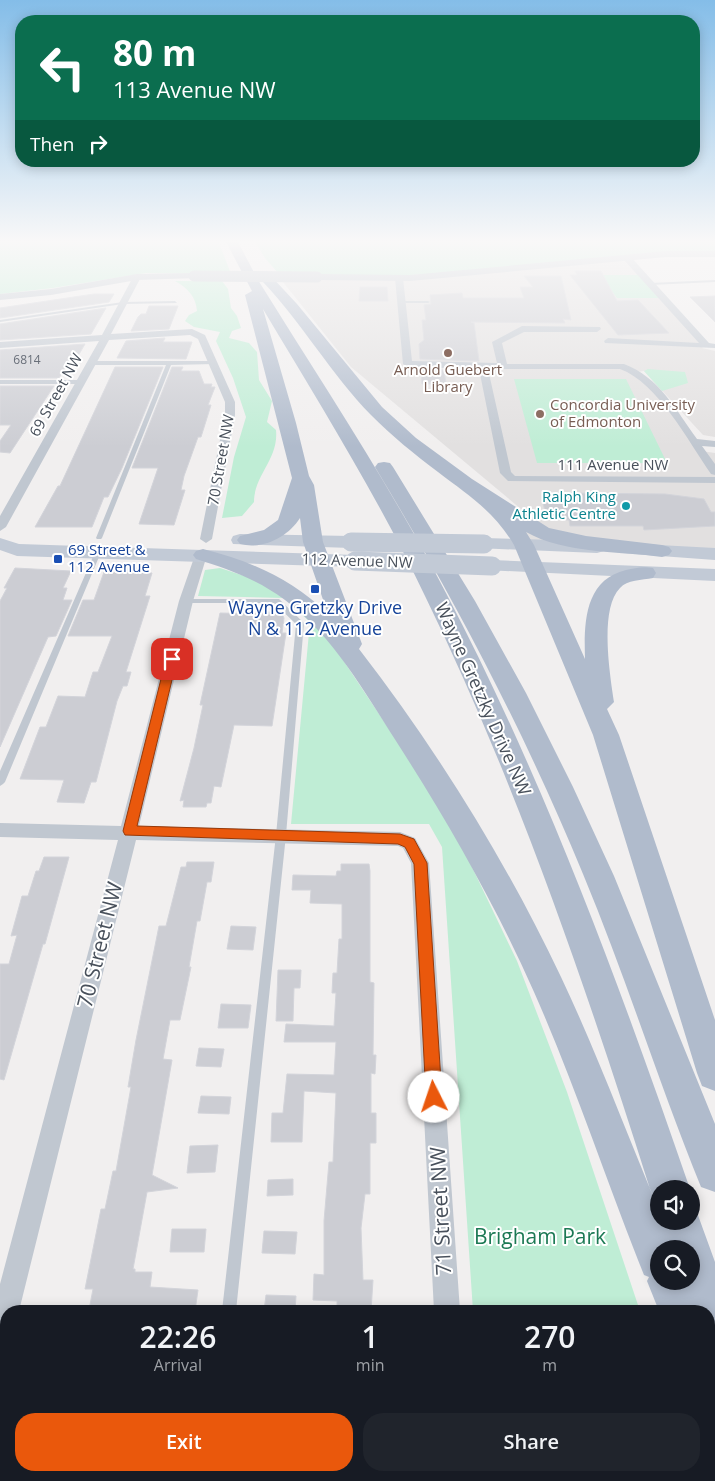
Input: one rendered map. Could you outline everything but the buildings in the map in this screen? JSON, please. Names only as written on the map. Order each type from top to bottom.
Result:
[{"type":"main road","points":[[254,309],[304,485],[316,551],[357,661]]},
{"type":"main road","name":"Wayne Gretzky Drive NW","points":[[277,309],[435,593],[467,660],[540,830],[585,944],[667,1180]]},
{"type":"main road","name":"Wayne Gretzky Drive NW","points":[[279,309],[443,563],[532,730],[592,861],[715,1174]]},
{"type":"main road","points":[[295,309],[362,394],[385,418],[407,438],[485,497],[526,524],[556,536],[662,551]]},
{"type":"main road","points":[[247,540],[275,533],[284,524],[295,507],[300,476]]},
{"type":"main road","points":[[485,497],[512,525],[524,545],[606,735],[715,1073]]},
{"type":"main road","name":"112 Avenue NW","points":[[204,550],[247,540],[316,551],[355,561],[715,575]]},
{"type":"main road","name":"112 Avenue NW","points":[[0,542],[18,550],[99,545],[204,550],[316,551],[351,542],[524,545],[715,554]]},
{"type":"main road","points":[[204,550],[272,581],[296,598],[326,625],[357,661],[468,831],[533,956],[571,1038],[650,1240]]},
{"type":"main road","points":[[606,735],[596,661],[597,629],[603,597],[610,584],[617,580],[645,572]]},
{"type":"main road","points":[[700,1278],[708,1305]]},
{"type":"main road","points":[[672,1290],[678,1305]]},
{"type":"street","name":"69 Street NW","points":[[0,527],[120,309]]},
{"type":"street","points":[[401,309],[406,363],[409,365],[503,367],[622,366],[637,372],[654,386],[715,472]]},
{"type":"street","points":[[674,309],[703,340],[705,346]]},
{"type":"street","points":[[591,319],[608,341],[622,366]]},
{"type":"street","points":[[503,367],[497,342],[522,329],[597,328]]},
{"type":"street","name":"70 Street NW","points":[[8,1305],[186,601],[204,550],[230,415],[230,402],[202,337],[192,332],[106,337]]},
{"type":"street","points":[[0,345],[106,337]]},
{"type":"street","points":[[608,341],[715,346]]},
{"type":"street","points":[[483,366],[506,473],[512,479]]},
{"type":"street","points":[[695,442],[715,444]]},
{"type":"street","name":"111 Avenue NW","points":[[512,479],[715,480]]},
{"type":"street","points":[[0,830],[281,835]]},
{"type":"street","name":"71 Street NW","points":[[281,835],[400,839],[409,843],[420,863],[447,1305]]},
{"type":"lane","points":[[0,321],[81,309]]},
{"type":"lane","points":[[92,362],[213,362]]},
{"type":"lane","points":[[0,782],[99,545],[169,362]]},
{"type":"lane","points":[[0,382],[80,382]]},
{"type":"lane","points":[[186,601],[276,601],[300,623],[281,835],[230,1305]]},
{"type":"shaded area","name":"Concordia University of Edmonton","points":[[305,309],[672,309],[705,346],[702,348],[715,351],[715,437],[703,435],[644,371],[637,372],[654,386],[701,451],[715,453],[715,554],[524,545],[521,509],[351,367]]},
{"type":"green space","points":[[197,309],[232,309],[237,316],[241,328],[232,331],[229,338],[249,343],[257,352],[259,380],[272,401],[267,422],[276,430],[274,450],[258,483],[254,502],[242,516],[222,518],[234,457],[246,417],[233,378],[216,341],[220,332],[194,327],[185,321],[189,315],[197,311]]},
{"type":"green space","points":[[648,369],[685,372],[688,383],[662,391],[644,371]]},
{"type":"green space","points":[[514,379],[626,379],[667,463],[537,463]]},
{"type":"green space","name":"Brigham Park","points":[[220,568],[269,584],[325,633],[449,819],[517,961],[567,1092],[638,1305],[473,1305],[442,847],[429,824],[291,824],[310,622],[284,598],[198,596],[205,570]]},
{"type":"place","name":"Arnold Guebert Library","points":[[448,353]]},
{"type":"place","name":"Concordia University of Edmonton","points":[[540,414]]},
{"type":"place","name":"Ralph King Athletic Centre","points":[[626,506]]},
{"type":"place","name":"69 Street & 112 Avenue","points":[[58,559]]},
{"type":"place","name":"Wayne Gretzky Drive N & 112 Avenue","points":[[315,589]]},
{"type":"route","points":[[172,659],[129,831],[400,839],[409,843],[420,863],[434,1097]]}]
